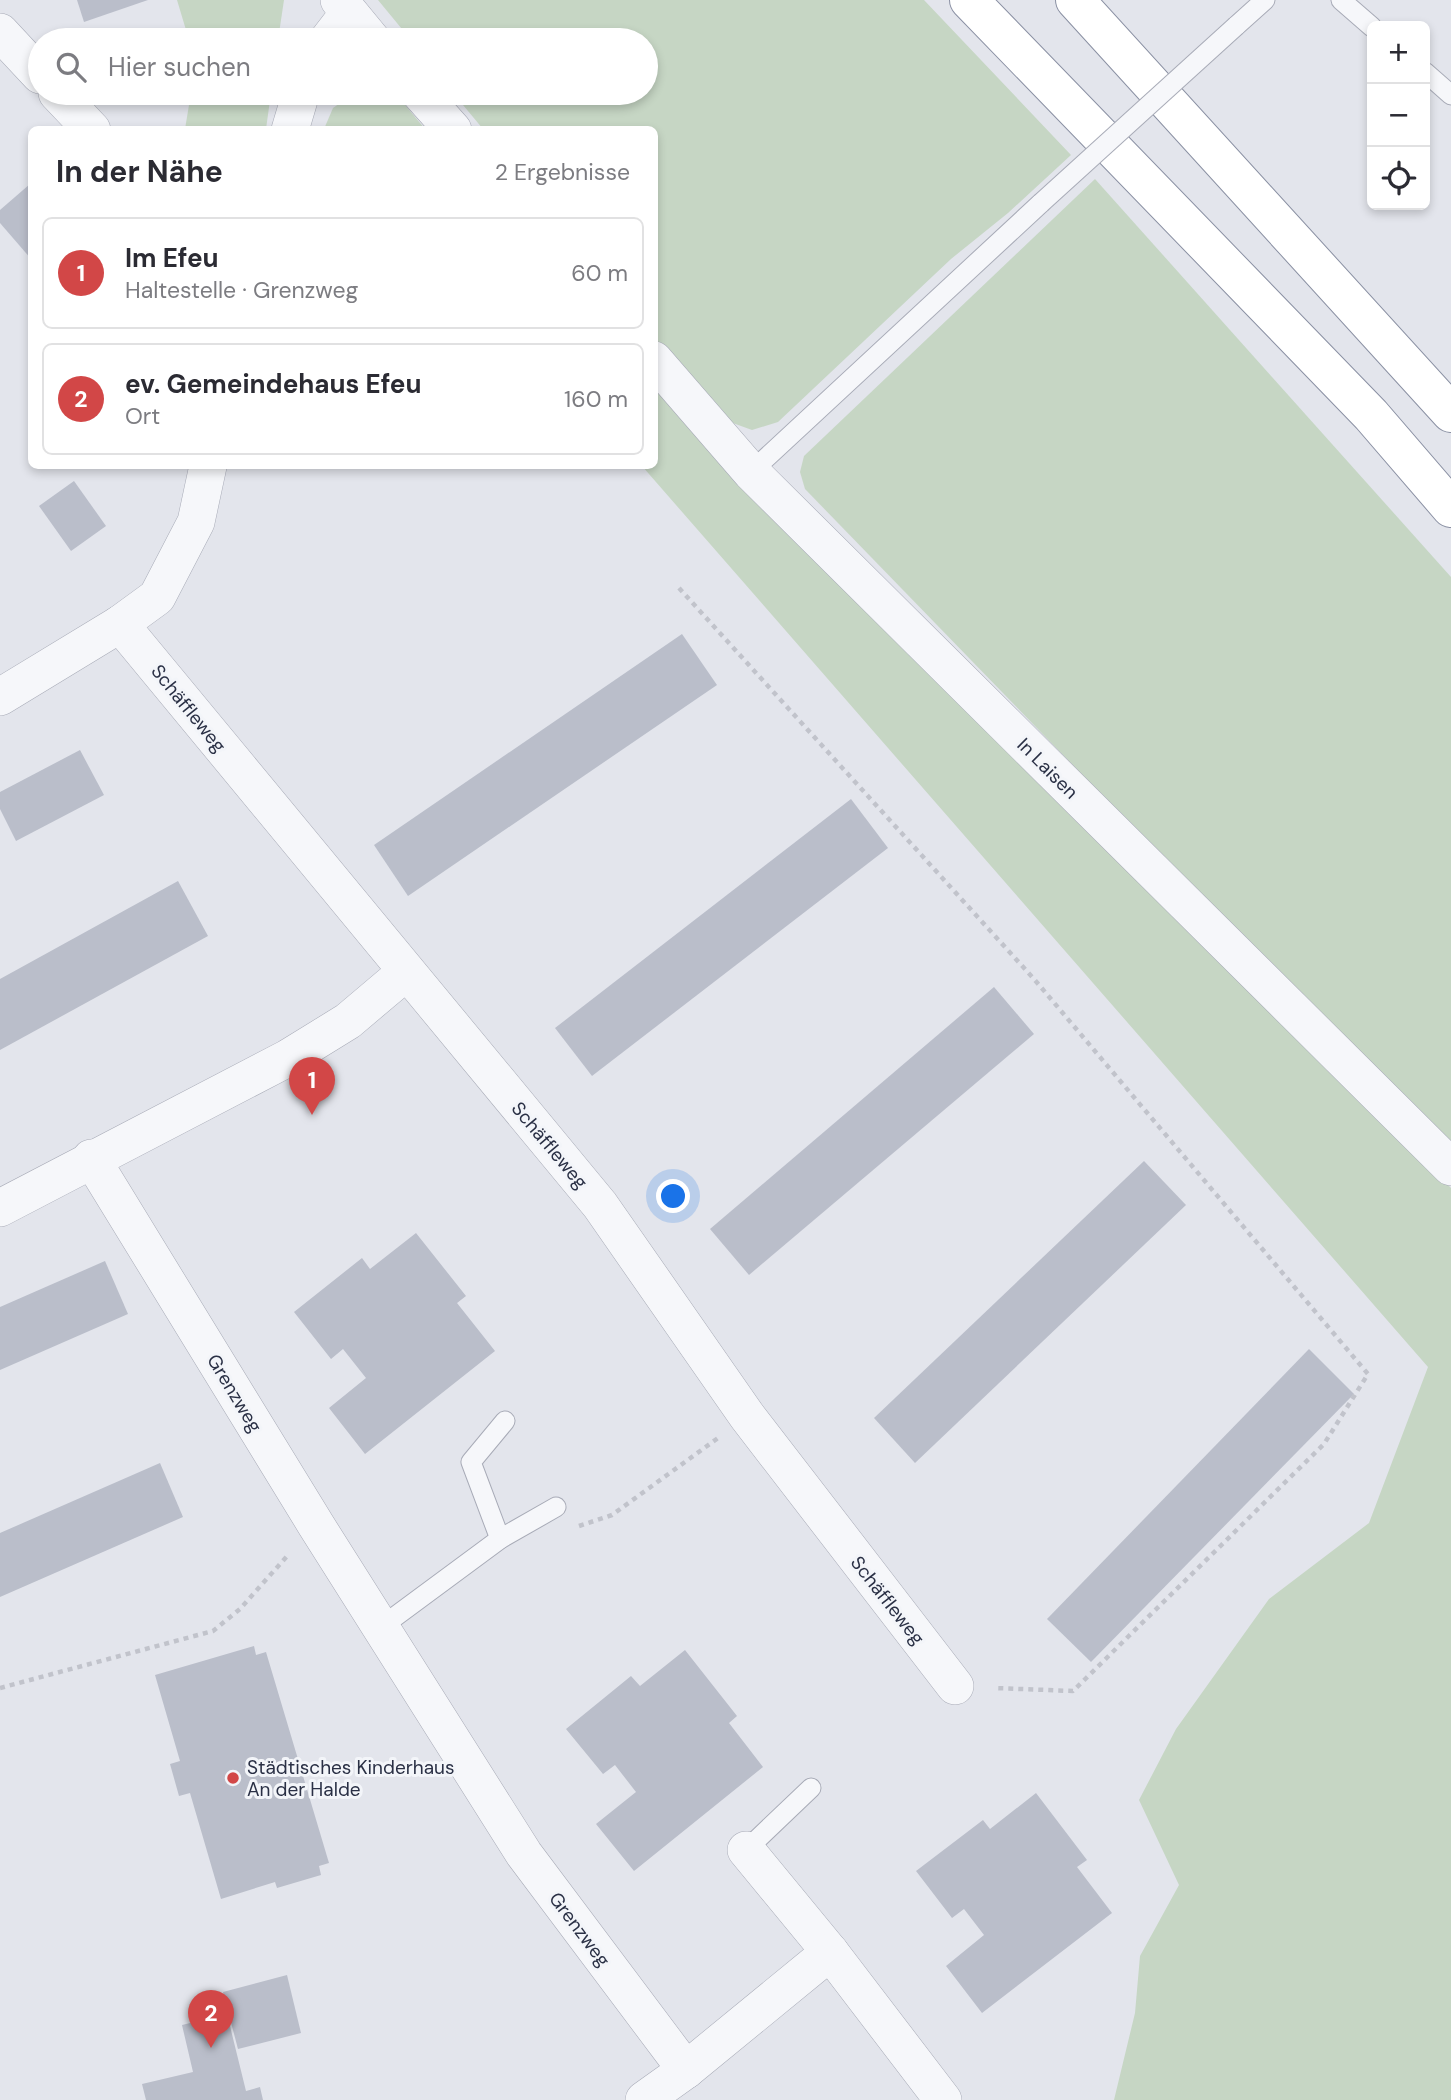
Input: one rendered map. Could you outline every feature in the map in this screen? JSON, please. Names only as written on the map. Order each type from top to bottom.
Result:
[{"type":"highway","points":[[969,0],[1362,405],[1451,508]]},
{"type":"highway","points":[[1075,0],[1451,413]]},
{"type":"street","points":[[0,32],[28,62]]},
{"type":"street","points":[[68,105],[88,126]]},
{"type":"street","points":[[291,126],[297,105]]},
{"type":"street","points":[[431,105],[449,126]]},
{"type":"street","name":"In Laisen","points":[[658,365],[751,472],[1451,1167]]},
{"type":"street","points":[[0,697],[120,624],[157,597],[196,522],[207,469]]},
{"type":"street","name":"Schäffleweg","points":[[120,624],[600,1205],[747,1416],[955,1686]]},
{"type":"street","points":[[0,1208],[288,1058],[348,1021],[406,972]]},
{"type":"street","name":"Grenzweg","points":[[92,1158],[316,1525],[524,1854],[686,2070]]},
{"type":"street","points":[[746,1850],[830,1952],[943,2100]]},
{"type":"street","points":[[644,2100],[686,2070],[830,1952]]},
{"type":"lane","points":[[751,472],[1265,0]]},
{"type":"lane","points":[[1341,0],[1367,23]]},
{"type":"lane","points":[[1430,76],[1451,95]]},
{"type":"lane","points":[[500,1539],[471,1462],[505,1421]]},
{"type":"lane","points":[[381,1627],[500,1539],[556,1507]]},
{"type":"lane","points":[[746,1850],[811,1788]]},
{"type":"path","points":[[679,588],[1034,979],[1368,1374],[1324,1444],[1073,1691],[955,1686]]},
{"type":"path","points":[[573,1528],[612,1515],[747,1416]]},
{"type":"path","points":[[0,1688],[213,1631],[240,1609],[316,1525]]},
{"type":"green space","points":[[177,0],[284,0],[280,28],[185,28]]},
{"type":"green space","points":[[378,0],[924,0],[1071,155],[1008,213],[951,259],[778,422],[752,430],[730,422],[658,346],[658,126],[480,126],[463,105],[658,105],[658,28],[401,28]]},
{"type":"green space","points":[[189,105],[269,105],[266,126],[186,126]]},
{"type":"green space","points":[[337,105],[405,105],[423,126],[325,126],[333,108]]},
{"type":"green space","points":[[1095,179],[1451,577],[1451,1155],[805,489],[800,472],[804,456]]},
{"type":"green space","points":[[658,386],[1451,1188],[1451,2100],[1114,2100],[1135,2013],[1140,1956],[1179,1885],[1139,1800],[1176,1729],[1269,1599],[1369,1523],[1428,1367],[645,469],[658,469]]},
{"type":"building","points":[[77,0],[148,0],[84,22]]},
{"type":"building","points":[[28,186],[28,255],[0,223],[0,210]]},
{"type":"building","points":[[74,481],[106,526],[71,551],[39,506]]},
{"type":"building","points":[[682,634],[717,685],[408,896],[374,845]]},
{"type":"building","points":[[80,750],[104,795],[16,841],[0,809],[0,792]]},
{"type":"building","points":[[851,799],[888,848],[592,1076],[555,1028]]},
{"type":"building","points":[[178,881],[208,936],[0,1050],[0,979]]},
{"type":"building","points":[[994,987],[1034,1034],[749,1275],[710,1229]]},
{"type":"building","points":[[1144,1161],[1186,1205],[915,1463],[874,1418]]},
{"type":"building","points":[[416,1233],[466,1296],[457,1303],[495,1351],[365,1454],[329,1408],[366,1378],[343,1349],[331,1359],[294,1312],[362,1258],[370,1269]]},
{"type":"building","points":[[105,1261],[128,1314],[0,1370],[0,1307]]},
{"type":"building","points":[[1309,1349],[1354,1394],[1091,1662],[1047,1619]]},
{"type":"building","points":[[160,1463],[183,1517],[0,1597],[0,1533]]},
{"type":"building","name":"Städtisches Kinderhaus An der Halde","points":[[254,1646],[256,1655],[266,1652],[329,1863],[319,1866],[321,1875],[277,1888],[275,1882],[221,1899],[190,1793],[179,1796],[170,1764],[180,1761],[155,1675]]},
{"type":"building","points":[[685,1650],[737,1716],[729,1723],[763,1767],[634,1871],[596,1824],[636,1792],[615,1765],[603,1774],[566,1729],[631,1676],[640,1686]]},
{"type":"building","points":[[1036,1793],[1087,1860],[1077,1867],[1112,1913],[982,2013],[946,1966],[984,1935],[964,1909],[952,1918],[916,1871],[983,1820],[990,1829]]},
{"type":"building","points":[[287,1975],[301,2033],[238,2049],[223,1992]]},
{"type":"building","points":[[227,2014],[246,2091],[260,2087],[263,2100],[146,2100],[142,2084],[193,2072],[182,2025]]},
{"type":"place","name":"Im Efeu","points":[[312,1115]]},
{"type":"place","name":"Städtisches Kinderhaus An der Halde","points":[[233,1778]]},
{"type":"place","name":"ev. Gemeindehaus Efeu","points":[[211,2048]]}]
